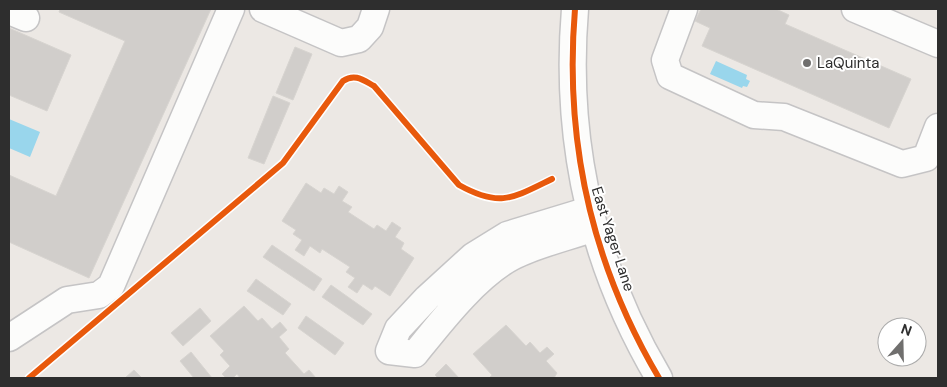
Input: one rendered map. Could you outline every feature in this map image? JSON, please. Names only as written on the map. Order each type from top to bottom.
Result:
[{"type":"street","points":[[9,338],[67,300],[99,295],[111,286],[231,9]]},
{"type":"street","points":[[263,9],[341,43],[359,39],[370,27],[376,9]]},
{"type":"street","name":"East Yager Lane","points":[[575,9],[573,103],[580,169],[592,219],[617,296],[643,352],[659,378]]},
{"type":"street","points":[[684,9],[665,60],[670,76],[703,92],[754,115],[784,117],[902,164],[926,158],[938,126]]},
{"type":"street","points":[[855,9],[938,44]]},
{"type":"street","points":[[592,219],[511,257],[487,276],[446,314],[415,354],[389,351],[398,329],[427,298],[473,256],[507,235],[592,219]]},
{"type":"water","points":[[716,61],[747,75],[746,79],[750,81],[747,87],[743,86],[742,88],[710,74]]},
{"type":"water","points":[[9,119],[40,132],[30,157],[9,148]]},
{"type":"building","points":[[60,9],[211,9],[89,278],[9,242],[9,175],[56,196],[125,41],[59,12]]},
{"type":"building","name":"LaQuinta","points":[[701,9],[776,9],[789,15],[785,24],[911,79],[889,128],[702,46],[710,28],[695,21]]},
{"type":"building","points":[[9,28],[71,55],[47,111],[9,95]]},
{"type":"building","points":[[295,47],[312,54],[293,100],[276,93]]},
{"type":"building","points":[[273,96],[290,103],[264,164],[248,158]]},
{"type":"building","points":[[306,183],[321,193],[324,188],[334,194],[339,186],[348,192],[342,201],[352,207],[348,212],[374,229],[377,225],[386,231],[392,222],[401,228],[395,237],[404,243],[401,249],[414,258],[390,296],[375,286],[372,290],[363,284],[357,293],[348,287],[355,278],[346,272],[350,267],[322,249],[320,253],[310,246],[304,256],[295,250],[302,240],[293,234],[296,230],[282,221]]},
{"type":"building","points":[[272,245],[322,279],[314,291],[263,257]]},
{"type":"building","points":[[256,279],[291,304],[283,315],[247,291]]},
{"type":"building","points":[[331,285],[372,314],[363,325],[322,297]]},
{"type":"building","points":[[244,306],[258,321],[262,318],[272,329],[280,322],[287,330],[279,337],[289,349],[285,353],[304,374],[309,370],[316,378],[240,378],[237,374],[233,378],[226,378],[222,374],[230,366],[220,355],[224,351],[210,336]]},
{"type":"building","points":[[200,308],[211,321],[183,346],[171,333]]},
{"type":"building","points":[[306,316],[344,343],[335,355],[298,328]]},
{"type":"building","points":[[506,325],[526,346],[530,342],[540,353],[547,347],[554,354],[546,361],[557,373],[554,378],[489,378],[492,375],[473,354]]},
{"type":"building","points":[[191,352],[212,378],[194,378],[180,361]]},
{"type":"building","points":[[446,364],[459,378],[438,378],[435,375]]},
{"type":"building","points":[[134,370],[142,378],[125,378]]},
{"type":"cycle path","points":[[575,9],[574,106],[587,200],[600,246],[616,290],[635,335],[659,378]]},
{"type":"cycle path","points":[[29,378],[283,163],[343,81],[347,79],[359,78],[374,86],[459,185],[473,192],[485,196],[506,198],[527,191],[552,179]]},
{"type":"place","name":"LaQuinta","points":[[807,63]]}]
